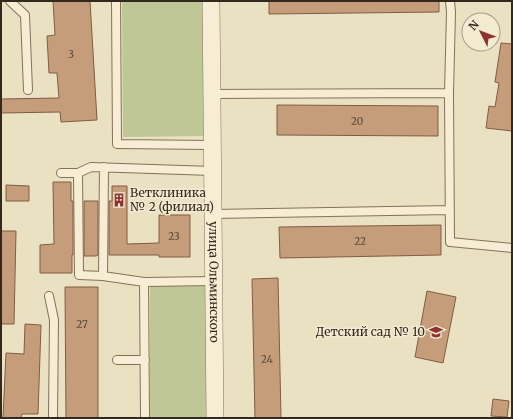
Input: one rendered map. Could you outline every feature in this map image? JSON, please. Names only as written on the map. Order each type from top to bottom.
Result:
[{"type":"street","name":"улица Ольминского","points":[[211,1],[215,418]]},
{"type":"lane","points":[[10,1],[25,14],[28,90]]},
{"type":"lane","points":[[116,1],[117,144],[212,145]]},
{"type":"lane","points":[[450,1],[450,242],[512,248]]},
{"type":"lane","points":[[212,94],[449,93]]},
{"type":"lane","points":[[61,173],[78,173],[91,167],[213,171]]},
{"type":"lane","points":[[103,276],[104,167]]},
{"type":"lane","points":[[78,173],[79,275],[103,276],[144,282],[214,281]]},
{"type":"lane","points":[[213,214],[450,210]]},
{"type":"lane","points":[[144,282],[145,418]]},
{"type":"lane","points":[[49,296],[54,320],[54,418]]},
{"type":"lane","points":[[117,360],[145,360]]},
{"type":"green space","points":[[122,1],[203,1],[204,136],[123,137]]},
{"type":"green space","points":[[203,285],[207,287],[210,418],[150,418],[150,286]]},
{"type":"building","points":[[53,1],[90,1],[97,120],[61,122],[60,112],[1,113],[1,99],[59,98],[57,73],[49,73],[47,36],[55,35]]},
{"type":"building","points":[[269,1],[439,1],[439,12],[269,14]]},
{"type":"building","points":[[501,43],[512,44],[512,131],[486,128],[489,106],[495,107],[499,83],[495,82],[500,52],[501,52]]},
{"type":"building","points":[[277,105],[438,106],[438,136],[277,135]]},
{"type":"building","points":[[53,182],[71,182],[71,201],[73,201],[72,273],[40,273],[40,245],[54,244]]},
{"type":"building","points":[[6,185],[29,186],[29,201],[6,201]]},
{"type":"building","points":[[112,186],[127,186],[127,244],[159,243],[159,215],[190,215],[190,257],[159,257],[159,255],[109,255],[109,201],[112,201]]},
{"type":"building","points":[[84,201],[98,201],[98,255],[96,256],[84,256]]},
{"type":"building","points":[[441,225],[441,255],[280,258],[279,227]]},
{"type":"building","points":[[1,231],[16,231],[14,324],[1,324]]},
{"type":"building","points":[[278,278],[281,418],[255,418],[252,279]]},
{"type":"building","points":[[65,287],[98,287],[98,418],[66,418]]},
{"type":"building","points":[[427,291],[456,297],[443,363],[415,357]]},
{"type":"building","points":[[25,324],[41,325],[38,414],[22,414],[21,418],[3,418],[6,353],[24,354]]},
{"type":"building","points":[[493,399],[509,401],[507,417],[491,416]]},
{"type":"place","name":"Ветклиника № 2 (филиал)","points":[[119,200]]},
{"type":"place","name":"Детский сад № 10","points":[[436,332]]}]
